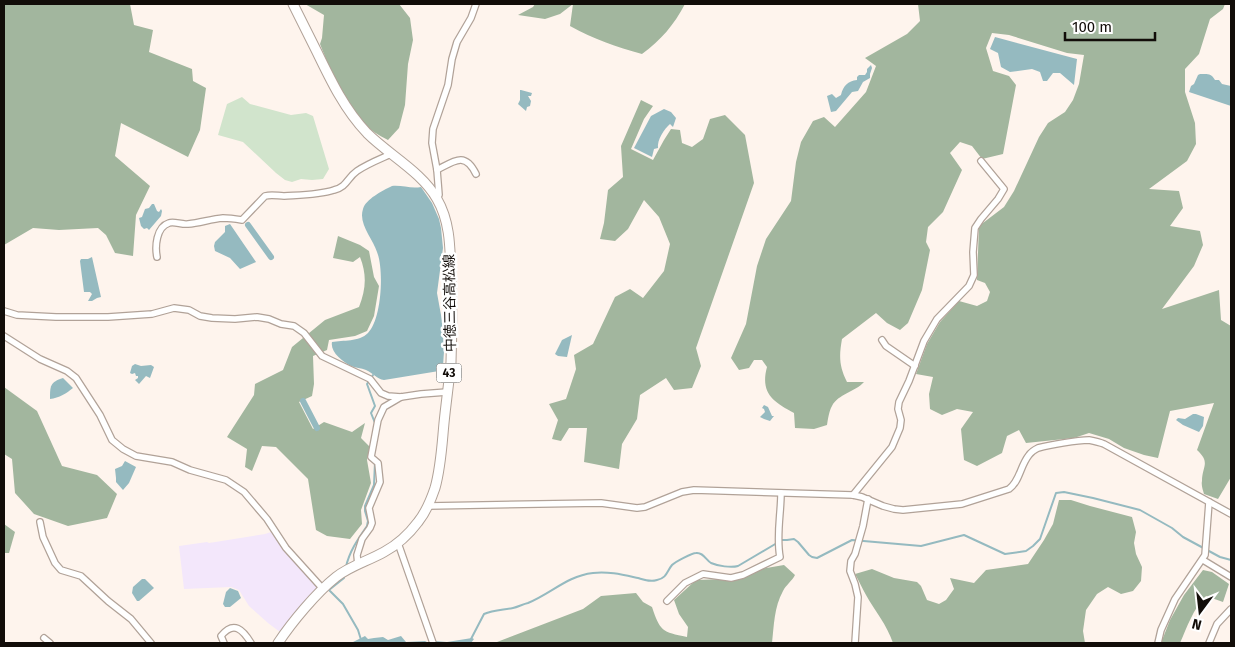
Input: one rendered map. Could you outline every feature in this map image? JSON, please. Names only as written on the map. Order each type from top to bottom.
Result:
[{"type":"main road","name":"中徳三谷高松線","points":[[278,643],[286,631],[323,589],[337,577],[383,553],[398,542],[424,514],[435,486],[439,469],[451,341],[450,259],[448,234],[443,210],[436,197],[418,177],[367,133],[347,110],[293,4]]},
{"type":"street","points":[[436,197],[439,194],[432,143],[434,129],[448,85],[457,42],[471,18],[476,4]]},
{"type":"street","points":[[157,258],[155,249],[157,237],[167,224],[188,224],[224,218],[242,220],[265,196],[308,194],[340,188],[345,185],[351,175],[358,169],[391,154]]},
{"type":"street","points":[[437,170],[457,160],[462,160],[467,162],[476,174]]},
{"type":"street","points":[[853,496],[892,447],[900,428],[901,420],[898,402],[915,366],[924,341],[937,319],[969,286],[974,275],[973,252],[976,228],[1004,189],[981,160]]},
{"type":"street","points":[[4,311],[17,315],[108,317],[152,314],[174,308],[189,310],[200,316],[212,318],[235,319],[257,317],[269,319],[281,324],[294,326],[304,333],[322,356],[370,379],[381,393],[388,396],[401,397],[447,392]]},
{"type":"street","points":[[4,336],[40,358],[67,371],[76,378],[100,415],[112,440],[123,449],[136,456],[172,462],[190,470],[226,480],[244,492],[267,519],[286,548],[323,589]]},
{"type":"street","points":[[882,340],[886,346],[915,366]]},
{"type":"street","points":[[358,565],[357,554],[362,539],[372,523],[369,508],[380,482],[378,463],[371,457],[378,420],[384,407],[401,397]]},
{"type":"street","points":[[428,506],[600,503],[637,508],[645,507],[673,494],[694,490],[853,496],[868,499],[882,506],[903,510],[962,504],[1009,489],[1013,486],[1024,462],[1032,451],[1038,448],[1088,440],[1104,444],[1231,514]]},
{"type":"street","points":[[667,601],[685,583],[703,574],[731,578],[743,575],[780,557],[778,543],[781,493]]},
{"type":"street","points":[[855,643],[858,598],[850,571],[851,562],[863,526],[868,499]]},
{"type":"street","points":[[1158,643],[1161,630],[1175,599],[1203,560],[1206,550],[1209,502]]},
{"type":"street","points":[[40,522],[42,536],[55,563],[61,570],[82,576],[108,601],[131,619],[151,643]]},
{"type":"street","points":[[398,542],[432,642]]},
{"type":"street","points":[[1203,560],[1231,577]]},
{"type":"street","points":[[1209,643],[1217,624],[1231,609]]},
{"type":"street","points":[[224,643],[221,636],[224,632],[233,628],[240,629],[251,643]]},
{"type":"street","points":[[44,638],[50,643]]},
{"type":"shaded area","points":[[271,532],[287,554],[317,584],[318,589],[280,632],[249,606],[239,590],[231,587],[184,589],[179,546],[209,543]]},
{"type":"green space","points":[[4,4],[130,4],[134,25],[153,30],[149,52],[192,69],[193,81],[206,88],[200,130],[188,157],[121,123],[115,156],[150,186],[136,215],[133,256],[115,253],[106,235],[98,228],[59,230],[33,228],[4,245]]},
{"type":"green space","points":[[305,4],[399,4],[410,18],[413,40],[408,64],[405,105],[399,128],[388,140],[363,123],[345,99],[331,72],[320,44],[324,15]]},
{"type":"green space","points":[[535,4],[573,4],[560,14],[545,19],[518,15]]},
{"type":"green space","points":[[573,4],[685,4],[666,32],[642,54],[605,42],[570,26]]},
{"type":"green space","points":[[918,4],[1225,4],[1223,9],[1210,19],[1199,54],[1185,69],[1185,92],[1195,123],[1196,144],[1187,161],[1149,189],[1179,191],[1183,208],[1170,226],[1200,231],[1203,245],[1194,266],[1162,309],[1219,290],[1221,320],[1231,326],[1231,477],[1218,499],[1204,494],[1202,476],[1205,462],[1197,450],[1214,403],[1170,411],[1158,458],[1124,448],[1109,439],[1089,433],[1074,438],[1026,443],[1019,430],[1007,436],[1002,453],[977,466],[964,460],[961,429],[973,412],[957,409],[942,415],[930,409],[929,394],[933,377],[916,374],[927,344],[940,322],[959,301],[977,306],[987,301],[990,292],[985,283],[977,280],[979,226],[1004,207],[1048,123],[1065,112],[1073,100],[1079,84],[1084,55],[1067,53],[1009,35],[992,33],[986,48],[993,71],[1009,76],[1016,85],[1003,154],[982,159],[972,146],[960,142],[950,153],[962,170],[943,212],[928,227],[926,242],[930,250],[922,290],[908,323],[900,330],[887,323],[876,313],[842,339],[840,361],[847,382],[864,382],[835,402],[830,410],[827,425],[814,429],[795,428],[794,413],[774,400],[767,390],[765,376],[767,367],[762,360],[754,360],[749,368],[739,370],[731,358],[746,324],[757,266],[766,239],[791,201],[796,162],[801,142],[813,121],[824,117],[835,127],[866,92],[876,66],[865,58],[907,34],[920,21]]},
{"type":"green space","points":[[242,97],[250,104],[291,115],[306,113],[313,116],[329,169],[323,179],[301,179],[292,182],[285,180],[243,142],[218,135],[227,104]]},
{"type":"green space","points":[[641,100],[653,106],[644,119],[631,149],[653,160],[671,129],[680,130],[682,143],[692,147],[703,139],[710,119],[725,115],[745,135],[754,183],[696,348],[701,366],[692,388],[674,390],[666,378],[640,395],[637,419],[622,444],[619,469],[584,462],[587,428],[569,428],[561,441],[552,439],[558,420],[549,404],[566,399],[576,369],[574,355],[593,344],[615,297],[630,289],[643,298],[664,271],[670,244],[659,217],[644,200],[628,229],[615,241],[600,239],[608,190],[623,177],[621,146]]},
{"type":"green space","points":[[338,236],[369,251],[374,277],[379,286],[374,316],[367,331],[355,336],[329,340],[327,350],[313,356],[314,384],[312,396],[299,402],[313,429],[324,422],[352,432],[365,423],[361,438],[370,447],[367,460],[371,483],[361,510],[362,524],[350,539],[327,536],[316,530],[308,479],[276,447],[262,446],[252,471],[245,467],[247,449],[227,437],[254,395],[255,384],[283,370],[292,347],[325,320],[359,307],[365,282],[364,270],[360,257],[353,262],[333,258]]},
{"type":"green space","points":[[4,387],[37,411],[62,466],[97,475],[117,494],[107,518],[68,526],[34,514],[15,493],[12,459],[4,454]]},
{"type":"green space","points":[[1059,500],[1071,500],[1132,517],[1136,532],[1134,543],[1136,554],[1142,567],[1141,581],[1133,591],[1121,594],[1108,587],[1097,594],[1086,610],[1083,631],[1085,643],[893,643],[855,574],[872,569],[894,578],[917,582],[921,586],[927,600],[939,604],[946,600],[954,589],[950,578],[974,583],[986,570],[1028,564],[1053,524]]},
{"type":"green space","points":[[4,524],[15,532],[9,553],[4,553]]},
{"type":"green space","points":[[784,565],[795,575],[780,597],[772,643],[496,643],[583,609],[601,596],[636,593],[643,602],[652,607],[657,621],[663,629],[672,634],[687,637],[688,627],[679,614],[674,600],[696,580],[725,579],[755,570]]},
{"type":"green space","points":[[1203,570],[1212,572],[1229,584],[1223,602],[1206,596],[1194,612],[1180,643],[1161,643],[1170,620],[1184,595]]},
{"type":"water","points":[[995,37],[1077,59],[1074,85],[1060,73],[1053,73],[1047,81],[1043,81],[1040,72],[1032,69],[1010,72],[1001,67],[998,53],[990,49]]},
{"type":"water","points":[[871,65],[870,78],[863,82],[858,91],[852,92],[836,111],[831,112],[827,96],[832,94],[836,98],[841,95],[846,84],[857,80],[859,75],[865,75]]},
{"type":"water","points":[[1200,74],[1209,74],[1222,84],[1231,86],[1231,106],[1189,92]]},
{"type":"water","points":[[520,90],[532,93],[531,96],[528,96],[531,101],[526,111],[518,104]]},
{"type":"water","points":[[664,109],[671,112],[676,118],[673,127],[670,124],[663,132],[658,148],[654,149],[652,157],[634,148],[651,116]]},
{"type":"water","points":[[392,186],[421,187],[432,203],[439,219],[443,248],[437,293],[445,337],[443,366],[439,371],[384,380],[366,370],[344,362],[335,353],[332,342],[360,338],[368,333],[373,326],[379,306],[381,270],[377,252],[364,226],[362,215],[367,202]]},
{"type":"water","points":[[154,204],[157,211],[159,212],[161,209],[161,216],[149,230],[147,228],[144,229],[139,218],[142,217],[145,209],[149,208]]},
{"type":"water","points":[[230,224],[256,262],[240,269],[230,258],[215,251],[215,242],[225,232],[225,226]]},
{"type":"water","points":[[92,257],[101,297],[88,301],[92,294],[84,292],[80,261],[81,259]]},
{"type":"water","points":[[572,335],[567,357],[555,354],[562,340]]},
{"type":"water","points":[[135,364],[141,366],[151,365],[154,367],[150,378],[146,376],[139,384],[135,380],[138,376],[135,373],[130,373],[132,366]]},
{"type":"water","points":[[63,378],[73,388],[57,398],[50,399],[53,383]]},
{"type":"water","points":[[764,405],[768,407],[772,416],[774,416],[770,421],[760,417],[765,412],[762,408]]},
{"type":"water","points":[[1193,414],[1204,417],[1203,426],[1199,432],[1176,420],[1178,418],[1185,419]]},
{"type":"water","points":[[125,461],[136,467],[129,483],[123,490],[116,482],[115,469],[122,466]]},
{"type":"water","points":[[142,579],[145,579],[154,588],[137,601],[132,593],[133,587]]},
{"type":"water","points":[[230,588],[238,591],[241,598],[230,607],[225,607],[223,604],[226,592]]},
{"type":"water","points":[[365,636],[368,639],[383,637],[388,640],[401,636],[406,642],[425,641],[429,643],[351,643]]},
{"type":"water","points":[[474,639],[471,643],[429,643],[435,641],[447,642]]},
{"type":"waterway","points":[[248,225],[271,257]]},
{"type":"waterway","points":[[373,375],[367,384],[375,406],[371,413],[375,423]]},
{"type":"waterway","points":[[303,401],[317,428]]},
{"type":"waterway","points":[[346,567],[357,541],[367,526],[365,506],[374,485],[375,462]]},
{"type":"waterway","points":[[471,639],[484,614],[515,608],[528,603],[567,581],[593,573],[622,575],[654,581],[665,576],[674,564],[696,553],[703,555],[711,563],[732,567],[738,566],[782,540],[794,539],[809,555],[817,558],[852,540],[921,546],[964,535],[1005,554],[1026,551],[1040,539],[1056,493],[1064,492],[1140,510],[1172,528],[1183,537],[1220,557],[1231,560]]},
{"type":"waterway","points":[[344,574],[344,578],[329,590],[343,604],[358,630],[362,643]]}]
